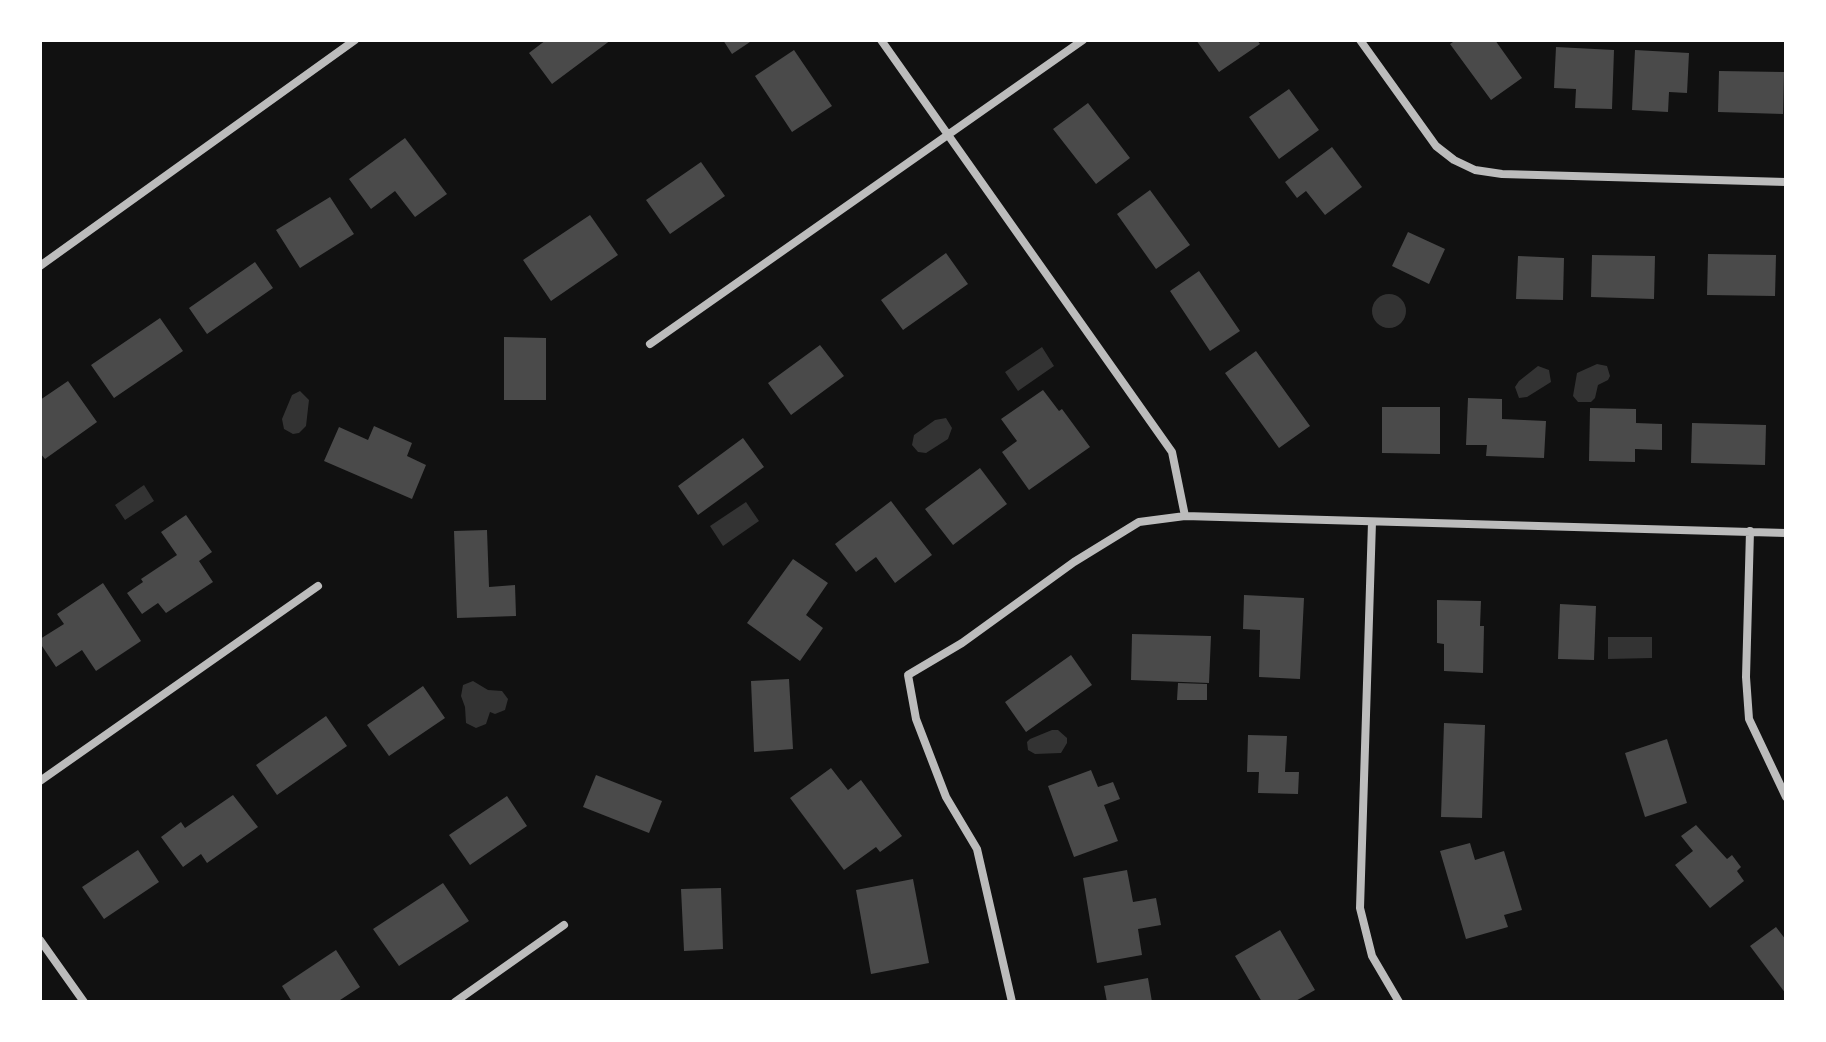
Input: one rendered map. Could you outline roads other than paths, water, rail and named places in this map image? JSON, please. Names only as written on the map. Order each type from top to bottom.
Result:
[{"type":"street","points":[[40,266],[355,40]]},
{"type":"street","points":[[881,40],[1172,452],[1185,516]]},
{"type":"street","points":[[650,344],[1083,40]]},
{"type":"street","points":[[1360,40],[1436,146],[1454,160],[1475,170],[1502,174],[1786,182]]},
{"type":"street","points":[[1012,1002],[977,849],[946,797],[916,719],[908,675],[962,643],[1074,562],[1139,522],[1185,516],[1786,533]]},
{"type":"street","points":[[1372,522],[1360,908],[1372,956],[1399,1002]]},
{"type":"street","points":[[1750,531],[1746,677],[1749,719],[1786,797]]},
{"type":"street","points":[[40,781],[318,586]]},
{"type":"street","points":[[455,1002],[564,925]]},
{"type":"street","points":[[40,940],[84,1002]]}]
